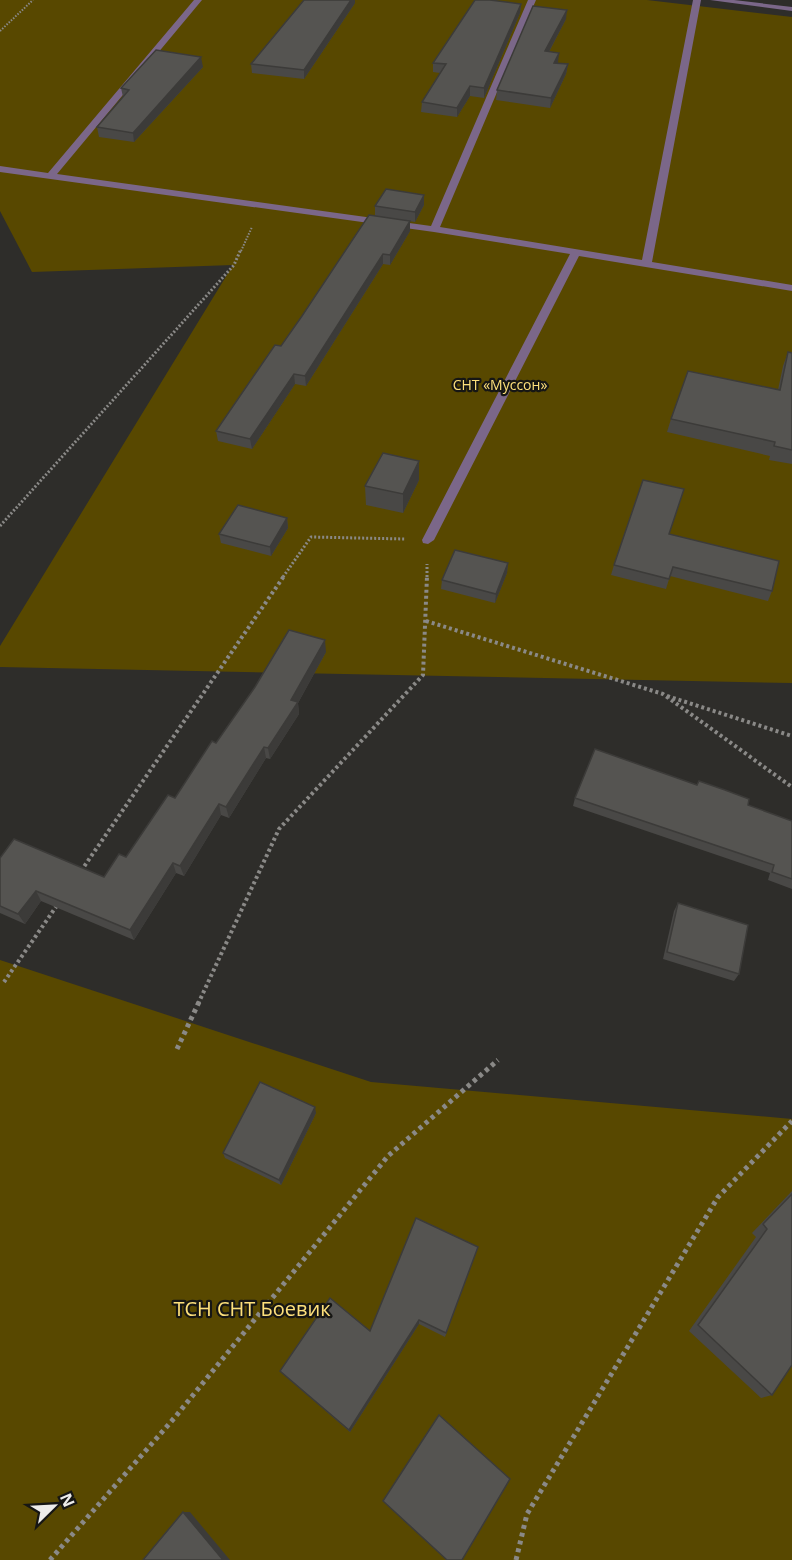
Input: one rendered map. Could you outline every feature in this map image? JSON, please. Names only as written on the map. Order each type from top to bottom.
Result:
[{"type":"lane","points":[[50,176],[198,0]]},
{"type":"lane","points":[[434,229],[532,0]]},
{"type":"lane","points":[[646,265],[697,0]]},
{"type":"lane","points":[[714,0],[792,9]]},
{"type":"lane","points":[[0,169],[434,229],[792,288]]},
{"type":"lane","points":[[428,540],[576,253]]},
{"type":"path","points":[[0,31],[33,0]]},
{"type":"path","points":[[0,526],[234,265],[262,205]]},
{"type":"path","points":[[77,876],[311,537],[428,540],[423,675],[279,829],[177,1049]]},
{"type":"path","points":[[426,621],[792,736]]},
{"type":"path","points":[[663,694],[792,788]]},
{"type":"path","points":[[4,982],[64,895]]},
{"type":"path","points":[[50,1560],[176,1416],[388,1156],[498,1060]]},
{"type":"path","points":[[516,1560],[527,1514],[718,1197],[792,1121]]},
{"type":"green space","name":"СНТ «Муссон»","points":[[0,0],[647,0],[792,17],[792,683],[0,667],[0,646],[233,265],[32,272],[0,211]]},
{"type":"green space","name":"ТСН СНТ Боевик","points":[[0,960],[371,1082],[792,1119],[792,1560],[0,1560]]},
{"type":"building","points":[[304,0],[351,0],[304,70],[251,64]]},
{"type":"building","points":[[475,0],[521,4],[484,88],[470,86],[457,108],[422,102],[446,64],[433,63]]},
{"type":"building","points":[[533,6],[567,10],[545,51],[559,53],[554,63],[568,64],[551,98],[497,90]]},
{"type":"building","points":[[156,50],[201,57],[133,133],[97,127],[129,90],[121,88]]},
{"type":"building","points":[[386,189],[424,195],[415,212],[375,206]]},
{"type":"building","points":[[369,215],[410,221],[390,255],[383,254],[305,376],[294,374],[250,439],[216,431],[275,345],[281,346]]},
{"type":"building","points":[[788,352],[792,353],[792,450],[774,446],[775,442],[671,419],[688,371],[780,390]]},
{"type":"building","points":[[383,453],[419,461],[403,494],[365,486]]},
{"type":"building","points":[[643,480],[684,489],[669,534],[779,561],[772,591],[673,567],[669,579],[614,565]]},
{"type":"building","points":[[238,505],[287,518],[270,547],[219,534]]},
{"type":"building","points":[[455,550],[508,563],[496,594],[442,580]]},
{"type":"building","points":[[289,630],[325,640],[291,700],[298,702],[268,748],[264,747],[226,807],[219,804],[180,866],[173,863],[130,930],[36,891],[18,914],[0,906],[0,858],[14,839],[104,877],[119,854],[126,857],[168,795],[175,798],[212,741],[216,743],[255,687]]},
{"type":"building","points":[[595,749],[697,785],[699,781],[725,790],[749,799],[748,805],[792,821],[792,879],[772,872],[774,865],[575,798]]},
{"type":"building","points":[[678,903],[748,925],[739,974],[667,952]]},
{"type":"building","points":[[260,1082],[315,1107],[279,1180],[223,1153]]},
{"type":"building","points":[[792,1194],[792,1365],[772,1395],[698,1325],[767,1229],[763,1224]]},
{"type":"building","points":[[416,1218],[478,1247],[446,1333],[419,1320],[349,1430],[280,1371],[330,1298],[370,1331]]},
{"type":"building","points":[[439,1415],[510,1479],[462,1560],[447,1560],[383,1501]]},
{"type":"building","points":[[183,1512],[223,1560],[143,1560]]}]
